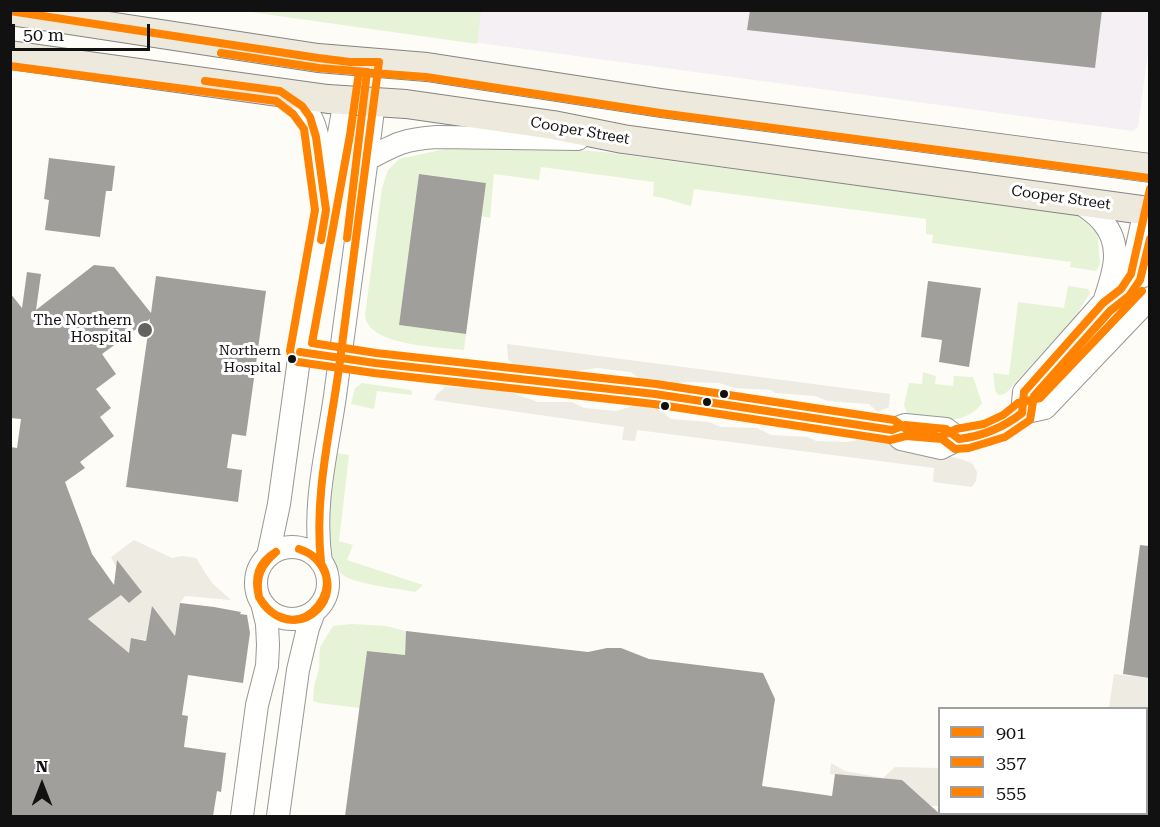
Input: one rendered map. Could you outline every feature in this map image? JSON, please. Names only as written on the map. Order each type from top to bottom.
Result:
[{"type":"main road","points":[[10,11],[350,62],[379,62],[427,67],[661,103],[1149,168]]},
{"type":"main road","name":"Cooper Street","points":[[10,56],[345,100],[406,104],[553,125],[623,139],[1077,200],[1148,202]]},
{"type":"main road","points":[[345,100],[350,62]]},
{"type":"main road","points":[[374,102],[379,62]]},
{"type":"street","points":[[280,91],[302,106],[314,126],[326,210]]},
{"type":"street","points":[[242,816],[257,705],[267,666],[267,624],[256,588],[256,579],[259,569],[268,556],[279,504],[300,352],[345,100]]},
{"type":"street","points":[[278,816],[298,670],[314,612],[328,590],[328,580],[321,562],[318,539],[319,491],[340,358],[374,102]]},
{"type":"street","points":[[368,159],[399,142],[436,137],[623,139]]},
{"type":"street","points":[[1077,200],[1102,220],[1112,235],[1114,273],[1103,303]]},
{"type":"street","points":[[1022,413],[1024,392],[1103,303],[1120,289],[1131,274],[1148,202]]},
{"type":"street","points":[[300,352],[655,394],[892,430],[904,425],[946,429],[959,439],[987,434],[1009,424],[1022,413],[1045,408],[1149,297]]},
{"type":"street","points":[[268,556],[286,548],[296,547],[314,555],[321,562]]},
{"type":"street","points":[[262,603],[280,618],[292,620],[304,618],[314,612]]},
{"type":"shaded area","points":[[1149,10],[1150,36],[1138,127],[1133,131],[242,11]]},
{"type":"shaded area","points":[[507,344],[890,394],[889,407],[878,412],[869,404],[828,401],[815,396],[775,393],[771,390],[735,388],[719,383],[686,382],[666,387],[648,386],[631,372],[597,368],[570,372],[514,365],[508,360]]},
{"type":"shaded area","points":[[445,387],[504,390],[538,402],[572,402],[584,408],[616,411],[636,405],[653,405],[671,419],[709,422],[721,427],[757,428],[771,435],[808,437],[816,441],[847,442],[869,438],[972,463],[977,472],[976,481],[972,487],[933,482],[934,468],[637,430],[635,441],[622,440],[624,427],[434,400]]},
{"type":"shaded area","points":[[134,540],[172,558],[182,556],[196,558],[212,583],[231,600],[185,596],[180,603],[172,653],[153,641],[132,638],[128,660],[116,642],[88,619],[121,594],[129,603],[137,597],[124,582],[111,557]]},
{"type":"shaded area","points":[[1114,674],[1149,678],[1149,723],[1148,707],[1109,707]]},
{"type":"shaded area","points":[[831,763],[845,771],[883,778],[895,767],[938,768],[938,806],[931,806],[902,780],[830,774]]},
{"type":"green space","points":[[481,10],[477,44],[258,13],[258,11]]},
{"type":"green space","points":[[450,142],[604,152],[1082,216],[1097,228],[1100,263],[1096,271],[1070,267],[1071,262],[932,243],[933,235],[926,234],[926,219],[694,189],[691,206],[653,196],[654,182],[541,167],[539,180],[494,174],[490,218],[481,216],[486,183],[420,174],[399,325],[466,334],[464,350],[406,343],[378,333],[369,325],[365,315],[382,188],[388,170],[399,159],[450,148]]},
{"type":"green space","points":[[1068,286],[1088,289],[1090,293],[1074,319],[1005,394],[998,395],[995,390],[993,373],[1009,375],[1018,302],[1064,308]]},
{"type":"green space","points":[[923,372],[936,376],[935,384],[953,386],[954,376],[973,377],[982,403],[975,410],[958,419],[928,420],[908,417],[904,405],[909,383],[922,384]]},
{"type":"green space","points":[[362,383],[411,390],[412,395],[377,391],[374,409],[351,404],[355,388]]},
{"type":"green space","points":[[336,453],[349,455],[339,541],[353,545],[347,560],[423,585],[415,592],[367,584],[349,578],[343,575],[335,564],[330,550],[328,517]]},
{"type":"green space","points":[[352,624],[386,626],[406,631],[405,655],[367,651],[360,708],[313,701],[319,669],[320,647],[333,626]]},
{"type":"building","points":[[750,10],[1102,10],[1095,68],[747,30]]},
{"type":"building","points":[[49,158],[115,166],[112,191],[106,191],[100,237],[45,230],[49,200],[44,199]]},
{"type":"building","points":[[419,174],[486,183],[466,334],[399,325]]},
{"type":"building","points":[[94,265],[114,267],[151,313],[156,276],[266,291],[246,436],[232,434],[227,468],[242,470],[238,502],[126,487],[150,319],[102,354],[116,374],[96,389],[111,408],[100,417],[114,436],[80,462],[85,468],[65,482],[92,554],[114,585],[117,560],[142,592],[129,603],[121,595],[88,619],[129,653],[131,638],[146,641],[152,606],[175,636],[180,603],[214,607],[247,615],[250,633],[243,683],[188,675],[182,715],[188,716],[184,747],[226,753],[221,792],[217,791],[213,816],[10,816],[10,447],[17,448],[21,419],[10,418],[10,293],[22,308],[27,272],[41,274],[36,310]]},
{"type":"building","points":[[928,281],[981,288],[969,367],[939,362],[942,340],[921,337]]},
{"type":"building","points":[[1140,545],[1149,546],[1149,678],[1123,674]]},
{"type":"building","points":[[406,631],[588,652],[621,648],[649,659],[763,673],[775,699],[762,786],[832,796],[835,774],[902,780],[938,812],[938,815],[942,816],[345,816],[367,651],[405,655]]},
{"type":"transit line","name":"901","points":[[10,11],[318,58],[350,62],[379,62],[321,489],[319,537],[321,562]]},
{"type":"transit line","name":"357","points":[[221,53],[319,68],[367,72],[347,238]]},
{"type":"transit line","name":"357","points":[[10,66],[276,101],[293,114],[304,129],[315,210],[290,351],[292,359],[298,362],[374,373],[654,404],[890,440],[906,436],[942,439],[955,449],[969,448],[1005,437],[1030,420],[1034,396],[1110,311],[1129,296],[1140,280],[1150,239]]},
{"type":"transit line","name":"555","points":[[1142,291],[1040,398],[1018,403],[1003,415],[984,424],[956,429],[940,437],[906,429],[894,420],[656,384],[376,353],[312,343],[350,135],[359,72],[426,77],[660,113],[1149,178]]},
{"type":"transit line","name":"901","points":[[205,81],[280,91],[302,106],[310,117],[316,137],[326,210],[321,240]]},
{"type":"transit line","name":"901","points":[[300,352],[375,363],[655,394],[892,430],[905,425],[946,429],[959,439],[968,438],[1000,427],[1022,413],[1024,392],[1103,303],[1121,289],[1131,274],[1150,189]]},
{"type":"transit line","name":"901","points":[[259,597],[275,614],[291,620],[306,616],[318,606],[326,591],[326,575],[318,560],[299,549]]},
{"type":"transit line","name":"901","points":[[259,597],[270,611],[286,619],[302,619],[318,609],[327,592],[325,574],[315,558],[299,549]]},
{"type":"transit line","name":"901","points":[[259,597],[257,583],[259,571],[265,561],[276,552]]},
{"type":"transit line","name":"901","points":[[259,597],[260,572],[276,552]]},
{"type":"place","name":"The Northern Hospital","points":[[145,330]]},
{"type":"place","name":"Northern Hospital","points":[[292,359]]}]
